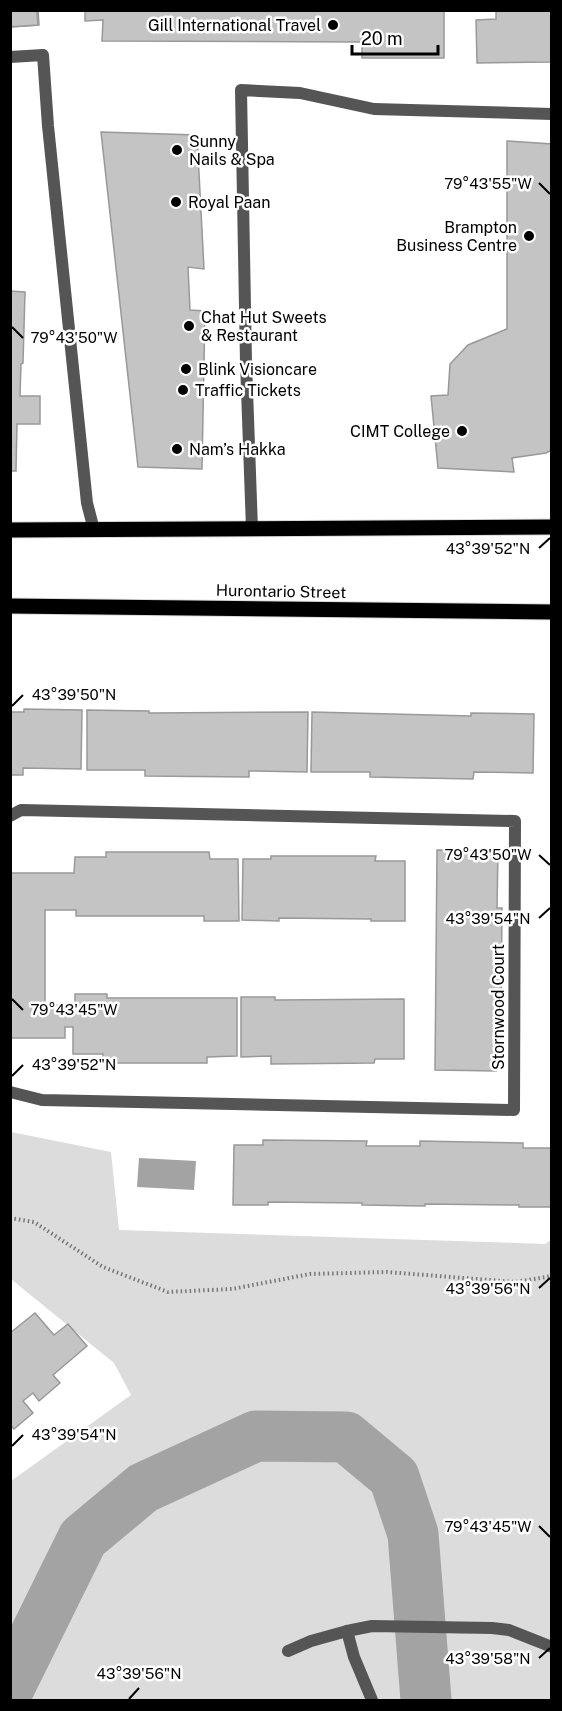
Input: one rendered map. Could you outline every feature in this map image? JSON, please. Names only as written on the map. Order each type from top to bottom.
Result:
[{"type":"main road","points":[[10,530],[551,526]]},
{"type":"main road","name":"Hurontario Street","points":[[10,606],[552,612]]},
{"type":"street","points":[[10,57],[43,55],[48,126],[87,504],[94,530]]},
{"type":"street","points":[[252,529],[241,90],[300,93],[374,110],[552,114]]},
{"type":"street","name":"Stornwood Court","points":[[10,1092],[42,1100],[514,1110],[515,821],[14,812]]},
{"type":"street","points":[[288,1651],[311,1641],[372,1626],[492,1628],[509,1630],[552,1647]]},
{"type":"street","points":[[347,1631],[354,1657],[372,1701]]},
{"type":"path","points":[[10,1218],[34,1222],[103,1267],[168,1292],[232,1290],[310,1274],[387,1272],[515,1282],[552,1276]]},
{"type":"shaded area","points":[[11,1132],[111,1152],[119,1230],[545,1244],[551,1240],[551,1700],[11,1700],[11,1481],[131,1395],[114,1363],[11,1279]]},
{"type":"shaded area","points":[[139,1158],[196,1161],[194,1190],[137,1187]]},
{"type":"building","points":[[10,10],[38,10],[39,25],[10,27]]},
{"type":"building","points":[[10,10],[37,10],[38,25],[10,27]]},
{"type":"building","points":[[85,10],[444,10],[444,58],[362,58],[362,42],[102,41],[103,20],[85,21]]},
{"type":"building","points":[[496,10],[552,10],[552,62],[477,63],[476,20],[496,19]]},
{"type":"building","points":[[101,132],[197,135],[204,269],[188,267],[190,310],[205,311],[202,469],[138,467]]},
{"type":"building","name":"Brampton Business Centre","points":[[507,141],[552,144],[552,450],[512,458],[514,472],[438,468],[431,396],[448,395],[450,364],[468,345],[507,329]]},
{"type":"building","points":[[10,291],[25,292],[20,396],[40,396],[40,424],[17,424],[16,471],[10,471]]},
{"type":"building","points":[[24,709],[82,710],[81,769],[23,768],[23,775],[10,775],[10,712],[24,712]]},
{"type":"building","points":[[87,710],[149,711],[149,713],[308,712],[307,772],[249,771],[249,777],[145,776],[145,770],[87,770]]},
{"type":"building","points":[[312,712],[471,716],[471,713],[534,714],[533,773],[474,772],[473,779],[370,777],[370,772],[311,772]]},
{"type":"building","points":[[437,850],[498,851],[497,908],[502,908],[501,1012],[496,1012],[496,1071],[435,1070]]},
{"type":"building","points":[[106,852],[209,852],[210,859],[238,859],[239,921],[204,921],[204,916],[76,916],[76,910],[45,910],[45,1005],[75,1005],[75,994],[107,994],[107,998],[237,998],[237,1056],[207,1057],[207,1063],[103,1063],[103,1054],[73,1054],[73,1027],[65,1027],[65,1038],[10,1038],[10,873],[74,873],[75,857],[106,857]]},
{"type":"building","points":[[271,856],[376,856],[375,861],[405,861],[405,921],[279,918],[279,921],[242,920],[243,859],[271,859]]},
{"type":"building","points":[[241,997],[275,997],[275,1000],[404,999],[404,1059],[375,1059],[374,1063],[271,1064],[271,1056],[241,1057]]},
{"type":"building","points":[[263,1140],[367,1141],[366,1146],[420,1146],[420,1141],[523,1143],[523,1148],[552,1148],[551,1207],[268,1202],[268,1205],[233,1205],[234,1145],[263,1145]]},
{"type":"building","points":[[35,1313],[54,1335],[68,1324],[87,1346],[53,1375],[60,1383],[39,1401],[33,1393],[23,1401],[33,1413],[14,1429],[10,1425],[10,1333]]},
{"type":"waterway","points":[[10,1686],[83,1538],[143,1488],[256,1436],[346,1437],[394,1477],[413,1534],[426,1700]]},
{"type":"place","name":"Gill International Travel","points":[[333,25]]},
{"type":"place","name":"Sunny Nails & Spa","points":[[177,150]]},
{"type":"place","name":"Royal Paan","points":[[176,202]]},
{"type":"place","name":"Brampton Business Centre","points":[[529,236]]},
{"type":"place","name":"Chat Hut Sweets & Restaurant","points":[[189,326]]},
{"type":"place","name":"Blink Visioncare","points":[[186,369]]},
{"type":"place","name":"Traffic Tickets","points":[[183,390]]},
{"type":"place","name":"CIMT College","points":[[462,431]]},
{"type":"place","name":"Nam’s Hakka","points":[[177,449]]}]
